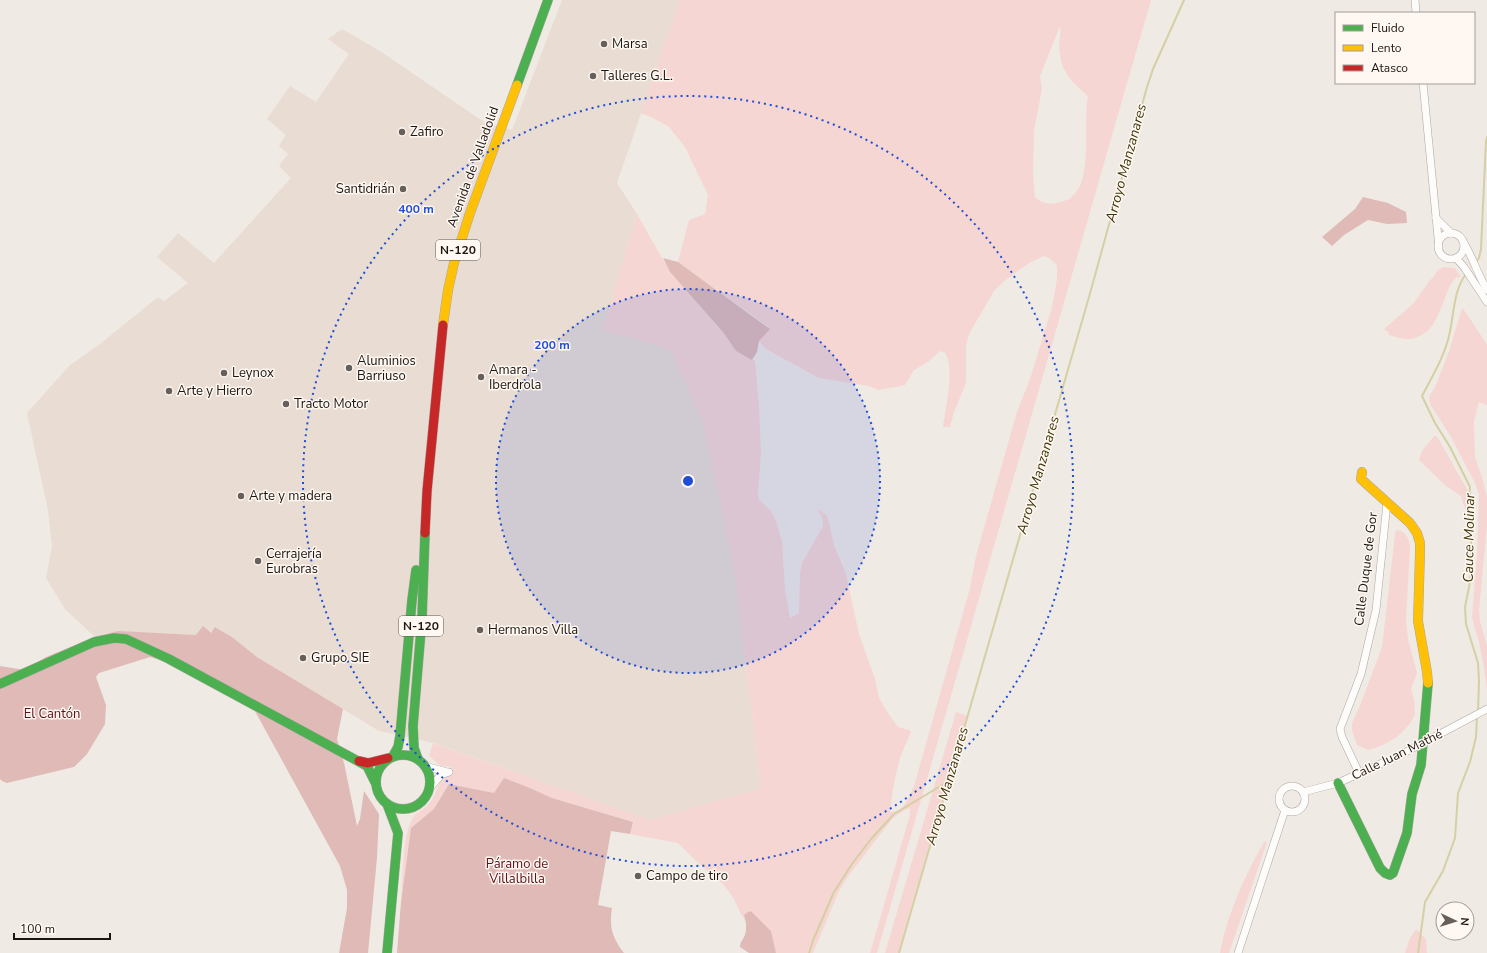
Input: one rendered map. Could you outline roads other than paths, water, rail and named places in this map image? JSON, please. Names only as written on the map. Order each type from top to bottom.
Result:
[{"type":"main road","name":"Avenida de Valladolid","points":[[427,492],[441,338],[448,290],[454,263],[478,191],[549,0]]},
{"type":"main road","name":"Calle Duque de Gor","points":[[1338,783],[1380,868],[1385,873],[1390,875],[1395,869],[1407,833],[1412,794],[1421,765],[1428,679],[1418,622],[1420,543],[1414,528],[1361,479],[1362,472]]},
{"type":"main road","name":"N-120","points":[[375,782],[378,769],[391,757],[398,747],[400,736],[412,600],[427,492]]},
{"type":"main road","name":"N-120","points":[[418,759],[414,748],[413,726],[422,618],[427,492]]},
{"type":"main road","points":[[0,684],[94,642],[114,638],[126,639],[137,643],[367,766],[375,782],[378,794],[387,804],[398,833]]},
{"type":"main road","points":[[358,761],[368,763],[406,754],[418,759],[425,766],[430,777],[430,788],[423,800],[404,821],[398,833],[387,953]]},
{"type":"main road","points":[[387,804],[399,809],[407,809],[416,806]]},
{"type":"street","points":[[1415,0],[1416,12]]},
{"type":"street","points":[[1424,84],[1439,248],[1442,254],[1446,257],[1456,258],[1463,252],[1464,243]]},
{"type":"street","points":[[1436,218],[1451,233],[1459,235],[1487,289]]},
{"type":"street","points":[[1439,248],[1440,239],[1451,233]]},
{"type":"street","points":[[1456,258],[1464,267],[1487,302]]},
{"type":"street","name":"Calle Duque de Gor","points":[[1359,773],[1342,737],[1340,729],[1361,674],[1376,610],[1387,503]]},
{"type":"street","name":"Calle Juan Mathé","points":[[1303,792],[1338,783],[1422,744],[1487,708]]},
{"type":"street","points":[[425,766],[449,772],[441,775],[430,788]]},
{"type":"street","points":[[1292,786],[1297,787],[1303,792],[1305,801],[1302,808],[1294,812],[1282,808],[1279,800],[1281,792],[1284,789],[1292,786]]},
{"type":"street","points":[[1238,953],[1285,810]]},
{"type":"waterway","name":"Arroyo Manzanares","points":[[899,953],[1089,297],[1147,87],[1153,69],[1184,0]]},
{"type":"waterway","name":"Cauce Molinar","points":[[1475,263],[1479,258],[1481,249],[1487,137]]},
{"type":"waterway","name":"Cauce Molinar","points":[[1466,274],[1456,296],[1449,336],[1444,352],[1422,396],[1470,487],[1468,516],[1471,530],[1471,560],[1470,582],[1465,607],[1466,624],[1478,663],[1478,712]]},
{"type":"waterway","name":"Cauce Molinar","points":[[1418,953],[1425,902],[1443,871],[1455,838],[1458,793],[1470,762],[1476,737],[1477,716]]},
{"type":"waterway","points":[[809,953],[834,892],[852,864],[871,839],[894,814],[949,781]]},
{"type":"place","name":"Marsa","points":[[604,44]]},
{"type":"place","name":"Talleres G.L.","points":[[593,76]]},
{"type":"place","name":"Zafiro","points":[[402,132]]},
{"type":"place","name":"Santidrián","points":[[403,189]]},
{"type":"place","name":"Aluminios Barriuso","points":[[349,368]]},
{"type":"place","name":"Leynox","points":[[224,373]]},
{"type":"place","name":"Amara - Iberdrola","points":[[481,377]]},
{"type":"place","name":"Arte y Hierro","points":[[169,391]]},
{"type":"place","name":"Tracto Motor","points":[[286,404]]},
{"type":"place","name":"Arte y madera","points":[[241,496]]},
{"type":"place","name":"Cerrajería Eurobras","points":[[258,561]]},
{"type":"place","name":"Hermanos Villa","points":[[480,630]]},
{"type":"place","name":"Grupo SIE","points":[[303,658]]},
{"type":"place","name":"Campo de tiro","points":[[638,876]]},
{"type":"park label","name":"El Cantón","points":[[52,714]]},
{"type":"park label","name":"Páramo de Villalbilla","points":[[517,872]]}]
